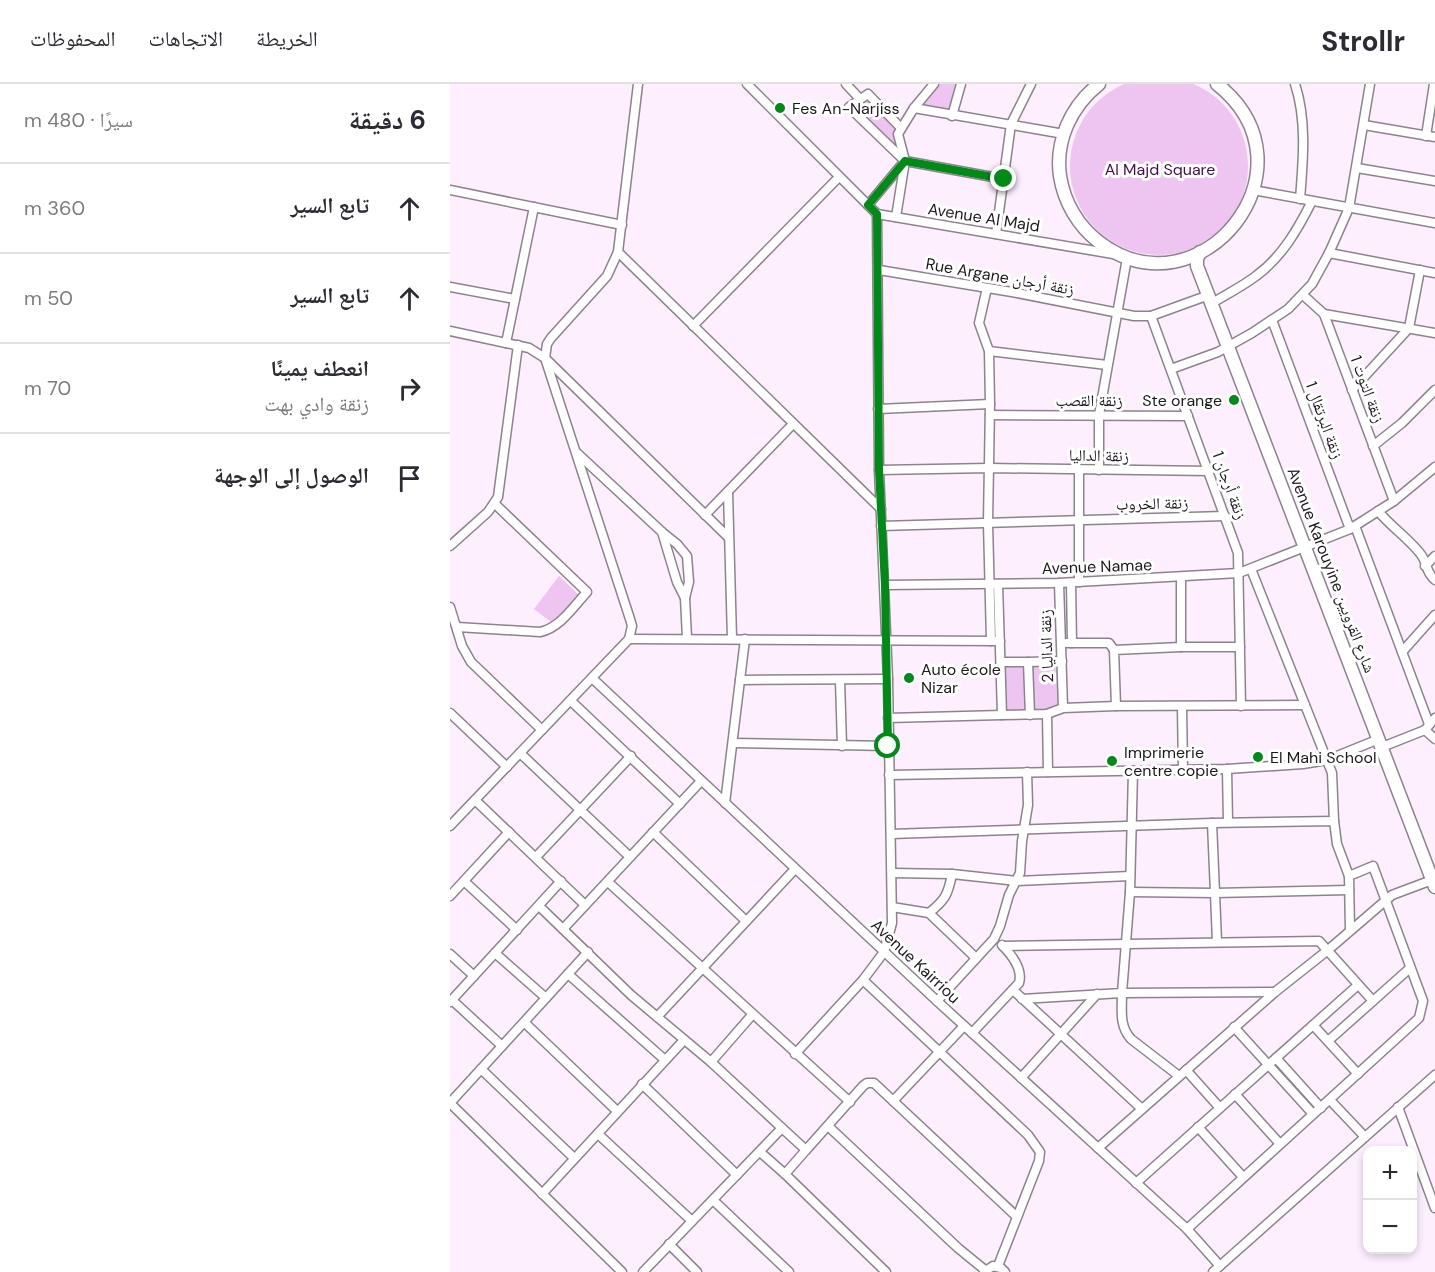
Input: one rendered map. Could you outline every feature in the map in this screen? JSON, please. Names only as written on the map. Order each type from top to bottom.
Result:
[{"type":"street","points":[[450,826],[629,639],[632,626],[630,619],[545,358],[547,344],[607,276],[618,252],[638,84]]},
{"type":"street","points":[[747,84],[877,214],[879,470],[888,679],[892,923],[884,952],[863,980],[795,1054]]},
{"type":"street","points":[[846,84],[860,99]]},
{"type":"street","points":[[899,132],[914,108],[934,84]]},
{"type":"street","points":[[952,116],[961,84]]},
{"type":"street","points":[[996,234],[1011,124],[1031,84]]},
{"type":"street","points":[[1099,84],[1076,108],[1064,134],[1059,166],[1062,187],[1081,224],[1093,237],[1127,260],[1160,262],[1185,258],[1219,241],[1232,229],[1245,211],[1253,190],[1257,161],[1251,129],[1239,106],[1216,84]]},
{"type":"street","points":[[1294,84],[1302,120],[1304,154],[1300,199]]},
{"type":"street","points":[[1171,369],[1229,346],[1272,320],[1303,295],[1312,284],[1349,208],[1370,84]]},
{"type":"street","points":[[1364,125],[1430,137],[1434,84]]},
{"type":"street","points":[[897,217],[905,161],[899,132],[868,94],[850,108],[905,161],[1004,179]]},
{"type":"street","points":[[914,108],[1064,134]]},
{"type":"street","points":[[868,205],[905,161]]},
{"type":"street","points":[[1357,168],[1435,181]]},
{"type":"street","points":[[693,326],[839,177]]},
{"type":"street","points":[[450,190],[622,225]]},
{"type":"street","points":[[1253,190],[1435,223]]},
{"type":"street","points":[[1116,313],[1151,316],[1210,299],[1256,276],[1282,250],[1298,228],[1312,201]]},
{"type":"street","points":[[506,343],[534,207]]},
{"type":"street","name":"Avenue Al Majd","points":[[877,214],[1086,249],[1127,260]]},
{"type":"street","points":[[618,252],[881,509]]},
{"type":"street","points":[[1197,266],[1200,252]]},
{"type":"street","points":[[1329,253],[1435,273]]},
{"type":"street","points":[[1185,258],[1197,266]]},
{"type":"street","points":[[1099,470],[1099,415],[1127,260]]},
{"type":"street","name":"Avenue Karouyine شارع القرويين","points":[[1197,266],[1434,883]]},
{"type":"street","name":"Rue Argane زنقة أرجان","points":[[879,270],[1116,313]]},
{"type":"street","points":[[1352,390],[1409,328],[1420,270]]},
{"type":"street","points":[[450,287],[515,299]]},
{"type":"street","points":[[987,288],[979,323],[989,351],[988,524],[994,584],[995,641],[1000,662],[1002,715]]},
{"type":"street","name":"زنقة التوت 1","points":[[1303,295],[1324,314],[1394,501]]},
{"type":"street","points":[[1324,314],[1435,333]]},
{"type":"street","name":"زنقة أرجان 1","points":[[1151,316],[1238,553],[1241,706]]},
{"type":"street","name":"زنقة البرتقال 1","points":[[1272,320],[1430,724]]},
{"type":"street","points":[[450,331],[529,348],[545,358],[728,537]]},
{"type":"street","points":[[450,546],[495,504],[501,485],[518,345]]},
{"type":"street","points":[[989,351],[1107,364]]},
{"type":"street","points":[[1373,446],[1402,423],[1435,390]]},
{"type":"street","points":[[878,409],[990,404]]},
{"type":"street","name":"زنقة القصب","points":[[990,415],[1188,416]]},
{"type":"street","points":[[705,515],[793,424]]},
{"type":"street","points":[[576,452],[662,532],[678,544],[687,556],[689,582],[685,598],[687,638]]},
{"type":"street","name":"Avenue Namae","points":[[885,585],[1075,583],[1239,573],[1352,528],[1394,501],[1435,467]]},
{"type":"street","name":"زنقة الداليا","points":[[879,470],[989,468],[1209,471]]},
{"type":"street","name":"زنقة الداليا 2","points":[[1072,643],[1079,520],[1079,470]]},
{"type":"street","points":[[728,492],[732,639]]},
{"type":"street","points":[[456,627],[548,631],[587,592],[495,504]]},
{"type":"street","points":[[1378,511],[1422,555],[1427,572],[1435,580]]},
{"type":"street","name":"زنقة الخروب","points":[[881,526],[1225,516]]},
{"type":"street","points":[[662,532],[677,582],[685,598]]},
{"type":"street","points":[[1425,566],[1435,556]]},
{"type":"street","points":[[1251,569],[1332,772],[1337,844],[1349,876],[1350,930]]},
{"type":"street","points":[[1181,578],[1181,647]]},
{"type":"street","name":"زنقة الداليا 2","points":[[1059,583],[1063,708]]},
{"type":"street","points":[[450,607],[462,646],[471,662],[542,730]]},
{"type":"street","points":[[1402,652],[1435,615]]},
{"type":"street","points":[[629,639],[995,641]]},
{"type":"street","points":[[725,803],[745,639]]},
{"type":"street","points":[[1061,644],[1109,643],[1114,650],[1116,706]]},
{"type":"street","points":[[1114,650],[1240,647]]},
{"type":"street","points":[[1000,662],[1062,661]]},
{"type":"street","points":[[1028,662],[1030,715]]},
{"type":"street","name":"Avenue Kairriou","points":[[592,678],[884,952],[1187,1229],[1217,1269]]},
{"type":"street","points":[[740,680],[888,679]]},
{"type":"street","points":[[840,680],[842,746]]},
{"type":"street","points":[[571,701],[680,804]]},
{"type":"street","points":[[888,718],[1030,715],[1047,714],[1063,708],[1116,706],[1305,705]]},
{"type":"street","points":[[1182,707],[1183,770]]},
{"type":"street","points":[[450,713],[507,767]]},
{"type":"street","points":[[1047,714],[1048,772]]},
{"type":"street","points":[[889,775],[1227,769],[1314,763],[1380,743],[1430,724],[1435,739]]},
{"type":"street","points":[[733,743],[888,746]]},
{"type":"street","points":[[520,753],[630,857]]},
{"type":"street","points":[[536,857],[631,756]]},
{"type":"street","points":[[1227,769],[1228,822]]},
{"type":"street","points":[[1133,771],[1133,825],[1122,1023],[1131,1039],[1183,1073],[1220,1108]]},
{"type":"street","points":[[937,1001],[994,939],[1000,926],[1008,895],[1017,881],[1022,865],[1028,805],[1028,772]]},
{"type":"street","points":[[563,929],[701,781]]},
{"type":"street","points":[[475,800],[585,905]]},
{"type":"street","points":[[891,834],[1228,822],[1335,821]]},
{"type":"street","points":[[1212,823],[1218,942]]},
{"type":"street","points":[[450,896],[509,832]]},
{"type":"street","points":[[653,832],[746,921]]},
{"type":"street","points":[[1187,1229],[1419,1017],[1423,1001],[1373,866],[1349,876]]},
{"type":"street","points":[[657,1017],[795,869]]},
{"type":"street","points":[[892,873],[952,874],[1017,881],[1130,876]]},
{"type":"street","points":[[929,913],[945,899],[952,874]]},
{"type":"street","points":[[464,881],[517,930]]},
{"type":"street","points":[[502,1046],[451,1001],[561,881]]},
{"type":"street","points":[[608,882],[850,1102]]},
{"type":"street","points":[[1098,1148],[1234,1027],[1392,894],[1434,883]]},
{"type":"street","points":[[1130,892],[1349,890]]},
{"type":"street","points":[[539,906],[657,1017],[711,1062],[806,1150]]},
{"type":"street","points":[[892,907],[929,913],[976,958]]},
{"type":"street","points":[[972,1033],[1013,990],[1021,977],[1010,954],[994,939]]},
{"type":"street","points":[[1003,946],[1319,941],[1373,1001]]},
{"type":"street","points":[[588,952],[450,1103],[622,1272]]},
{"type":"street","points":[[495,953],[546,998]]},
{"type":"street","points":[[450,954],[474,976]]},
{"type":"street","points":[[1328,1041],[1410,968]]},
{"type":"street","points":[[568,974],[665,1060]]},
{"type":"street","points":[[863,980],[1028,1136],[1040,1152],[1040,1161],[1016,1216],[998,1266]]},
{"type":"street","points":[[1136,1184],[1358,985]]},
{"type":"street","points":[[1013,990],[1142,1109]]},
{"type":"street","points":[[1022,999],[1122,993],[1275,992]]},
{"type":"street","points":[[1021,1078],[1097,994]]},
{"type":"street","points":[[711,1062],[752,1015]]},
{"type":"street","points":[[525,1023],[617,1111]]},
{"type":"street","points":[[1313,1025],[1358,1074]]},
{"type":"street","points":[[893,1101],[964,1026]]},
{"type":"street","points":[[1234,1027],[1313,1114]]},
{"type":"street","points":[[542,1194],[684,1040]]},
{"type":"street","points":[[1276,1058],[1321,1108]]},
{"type":"street","points":[[481,1069],[574,1158]]},
{"type":"street","points":[[1217,1269],[1435,1075]]},
{"type":"street","points":[[784,1174],[863,1086],[871,1082],[878,1086],[1016,1216]]},
{"type":"street","points":[[642,1084],[737,1175]]},
{"type":"street","points":[[1235,1095],[1280,1144]]},
{"type":"street","points":[[1330,1100],[1365,1137]]},
{"type":"street","points":[[1398,1107],[1434,1204]]},
{"type":"street","points":[[828,1126],[957,1248],[985,1271],[998,1266],[1005,1272]]},
{"type":"street","points":[[1198,1127],[1243,1178]]},
{"type":"street","points":[[643,1272],[782,1128]]},
{"type":"street","points":[[598,1134],[692,1221]]},
{"type":"street","points":[[760,1152],[886,1272]]},
{"type":"street","points":[[713,1200],[789,1272]]},
{"type":"street","points":[[669,1245],[697,1272]]},
{"type":"green space","name":"Al Majd Square","points":[[1159,77],[1193,84],[1209,92],[1222,103],[1233,116],[1241,132],[1248,166],[1241,200],[1233,216],[1222,229],[1209,240],[1193,248],[1159,255],[1125,248],[1109,240],[1096,229],[1085,216],[1077,200],[1070,166],[1077,132],[1085,116],[1096,103],[1109,92],[1125,84]]},
{"type":"green space","points":[[936,84],[961,84],[950,113],[914,108]]},
{"type":"green space","points":[[868,95],[898,130],[905,161],[850,107]]},
{"type":"green space","points":[[559,576],[582,598],[555,625],[534,609]]},
{"type":"green space","points":[[1062,661],[1063,708],[1002,715],[1001,662]]},
{"type":"place","name":"Fes An-Narjiss","points":[[780,108]]},
{"type":"place","name":"Ste orange","points":[[1234,400]]},
{"type":"place","name":"Auto école Nizar","points":[[909,678]]},
{"type":"place","name":"El Mahi School","points":[[1258,757]]},
{"type":"place","name":"Imprimerie centre copie","points":[[1112,761]]},
{"type":"route","points":[[888,746],[885,585],[879,470],[877,214],[868,205],[905,161],[1004,179]]}]
